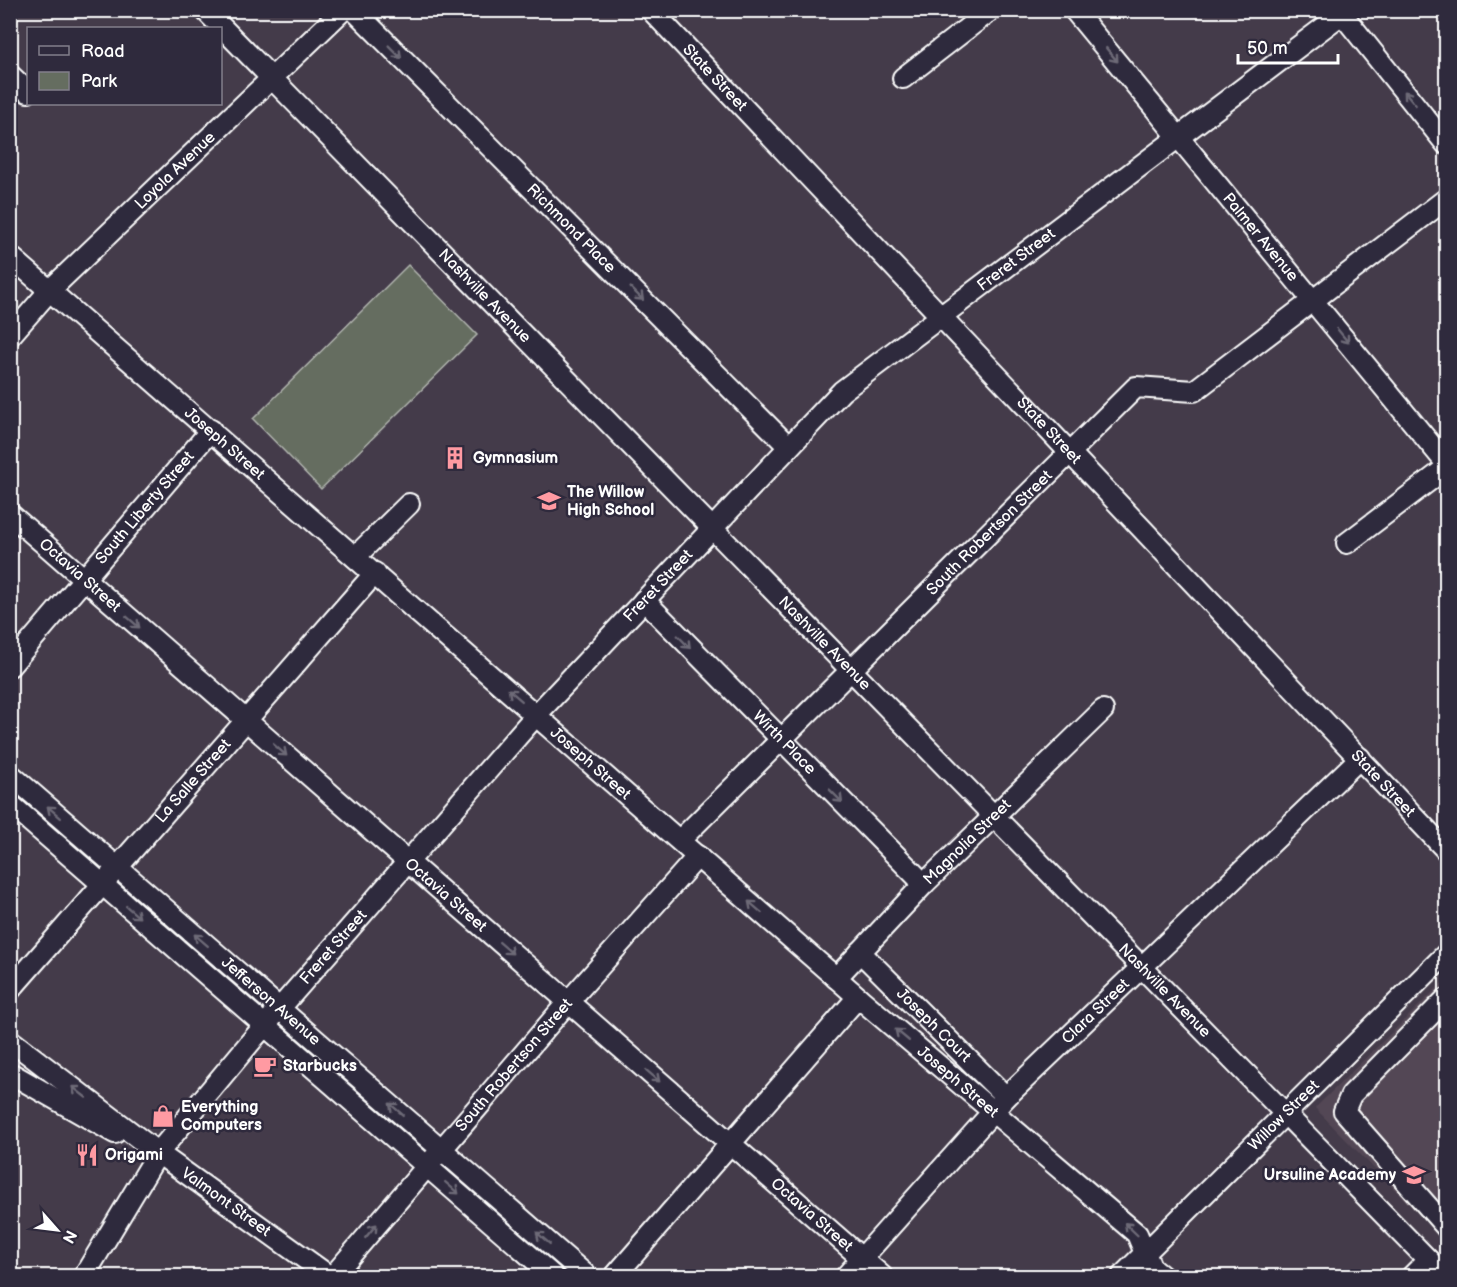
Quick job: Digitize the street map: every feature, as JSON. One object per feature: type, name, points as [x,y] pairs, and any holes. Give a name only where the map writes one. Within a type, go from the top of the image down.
[{"type":"street","name":"Nashville Avenue","points":[[205,10],[221,27]]},
{"type":"street","name":"Loyola Avenue","points":[[10,336],[50,290],[343,10]]},
{"type":"street","name":"Richmond Place","points":[[354,10],[788,446]]},
{"type":"street","name":"State Street","points":[[651,10],[1446,850]]},
{"type":"street","points":[[903,78],[991,10]]},
{"type":"street","name":"Palmer Avenue","points":[[1074,10],[1446,463]]},
{"type":"street","name":"Freret Street","points":[[84,1276],[158,1154],[280,1008],[537,714],[842,390],[1343,12]]},
{"type":"street","points":[[1343,12],[1446,144]]},
{"type":"street","name":"Nashville Avenue","points":[[222,28],[1444,1276]]},
{"type":"street","points":[[10,75],[27,91]]},
{"type":"street","name":"South Robertson Street","points":[[680,840],[779,739],[1136,387],[1194,391],[1446,199]]},
{"type":"street","name":"Joseph Street","points":[[10,256],[537,714],[858,998],[1000,1104],[1137,1234],[1151,1267],[1162,1276]]},
{"type":"street","name":"South Liberty Street","points":[[10,666],[211,430]]},
{"type":"street","points":[[1347,543],[1446,468]]},
{"type":"street","points":[[356,557],[409,504]]},
{"type":"street","name":"Octavia Street","points":[[10,514],[882,1276]]},
{"type":"street","name":"La Salle Street","points":[[10,990],[248,722],[375,573]]},
{"type":"street","name":"Wirth Place","points":[[644,600],[924,884]]},
{"type":"street","name":"Magnolia Street","points":[[836,978],[924,884],[1103,710]]},
{"type":"street","name":"Clara Street","points":[[846,1276],[1000,1104],[1360,758]]},
{"type":"street","name":"Jefferson Avenue","points":[[10,774],[586,1276]]},
{"type":"street","name":"Jefferson Avenue","points":[[10,804],[553,1276]]},
{"type":"street","name":"South Robertson Street","points":[[331,1276],[568,1002],[698,856]]},
{"type":"street","name":"Joseph Court","points":[[860,952],[1000,1104]]},
{"type":"street","name":"Willow Street","points":[[1122,1276],[1446,954]]},
{"type":"street","points":[[615,1276],[858,998]]},
{"type":"street","points":[[1446,999],[1351,1095],[1344,1111],[1446,1227]]},
{"type":"street","name":"Valmont Street","points":[[10,1040],[158,1154],[331,1276]]},
{"type":"street","points":[[1352,1047],[1376,1070]]},
{"type":"street","points":[[10,1073],[117,1134],[158,1154]]},
{"type":"street","points":[[1412,1276],[1428,1260]]},
{"type":"shaded area","name":"Ursuline Academy","points":[[1446,979],[1446,1242],[1315,1108]]},
{"type":"green space","points":[[408,265],[477,335],[321,489],[253,419]]},
{"type":"green space","points":[[126,881],[267,1005],[262,1011],[121,889]]},
{"type":"place","name":"Gymnasium","points":[[455,458]]},
{"type":"place","name":"The Willow High School","points":[[549,501]]},
{"type":"place","name":"Starbucks","points":[[265,1066]]},
{"type":"place","name":"Everything Computers","points":[[163,1116]]},
{"type":"place","name":"Origami","points":[[87,1155]]},
{"type":"place","name":"Ursuline Academy","points":[[1414,1175]]}]
